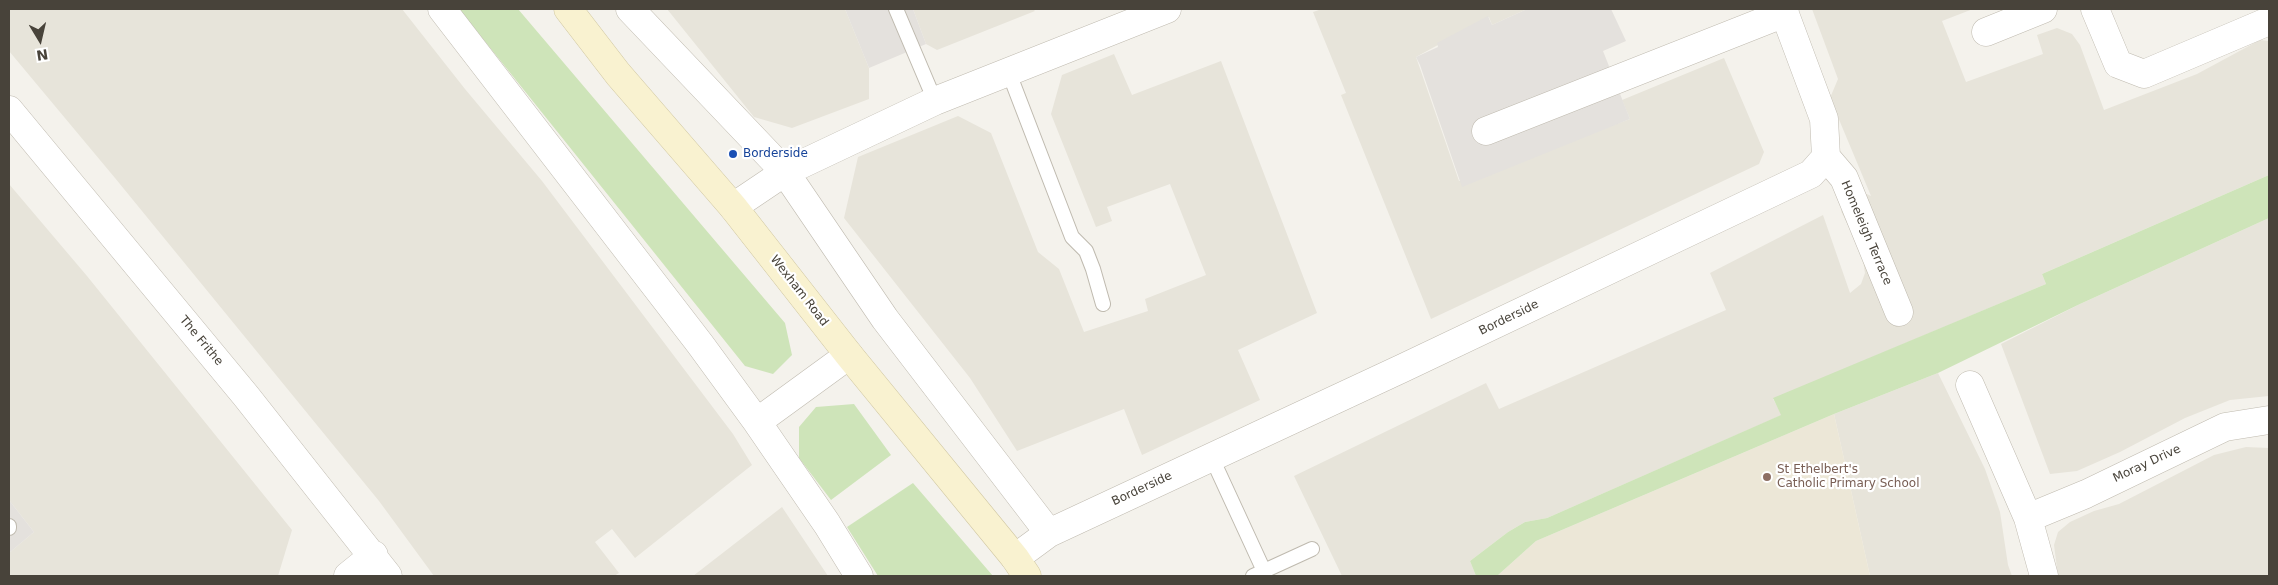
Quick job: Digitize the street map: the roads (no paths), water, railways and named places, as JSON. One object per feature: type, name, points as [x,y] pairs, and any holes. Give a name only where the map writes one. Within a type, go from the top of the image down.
[{"type":"street","points":[[442,9],[700,344],[757,422],[859,576]]},
{"type":"street","name":"Wexham Road","points":[[568,9],[618,74],[733,208],[849,355],[1021,567]]},
{"type":"street","points":[[630,9],[785,172],[885,319],[1049,533]]},
{"type":"street","points":[[733,208],[785,172],[935,101],[1167,9]]},
{"type":"street","points":[[1986,32],[2043,9]]},
{"type":"street","points":[[2095,9],[2118,64],[2144,74],[2269,21]]},
{"type":"street","points":[[1486,131],[1784,11],[1824,119],[1826,157]]},
{"type":"street","name":"The Frithe","points":[[9,110],[240,389],[381,566]]},
{"type":"street","name":"Homeleigh Terrace","points":[[1826,157],[1844,178],[1899,312]]},
{"type":"street","name":"Borderside","points":[[1021,567],[1049,533],[1403,368],[1811,174],[1826,157]]},
{"type":"street","points":[[757,422],[849,355]]},
{"type":"street","points":[[1970,385],[2028,518],[2044,576]]},
{"type":"street","name":"Moray Drive","points":[[2028,518],[2086,494],[2225,427],[2269,420]]},
{"type":"street","points":[[348,576],[381,566]]},
{"type":"lane","points":[[896,9],[935,101]]},
{"type":"lane","points":[[1009,73],[1072,237],[1086,251],[1103,304]]},
{"type":"lane","points":[[1211,456],[1259,574],[1312,549]]},
{"type":"place","name":"Borderside","points":[[733,154]]},
{"type":"place","name":"St Ethelbert's Catholic Primary School","points":[[1767,477]]}]
